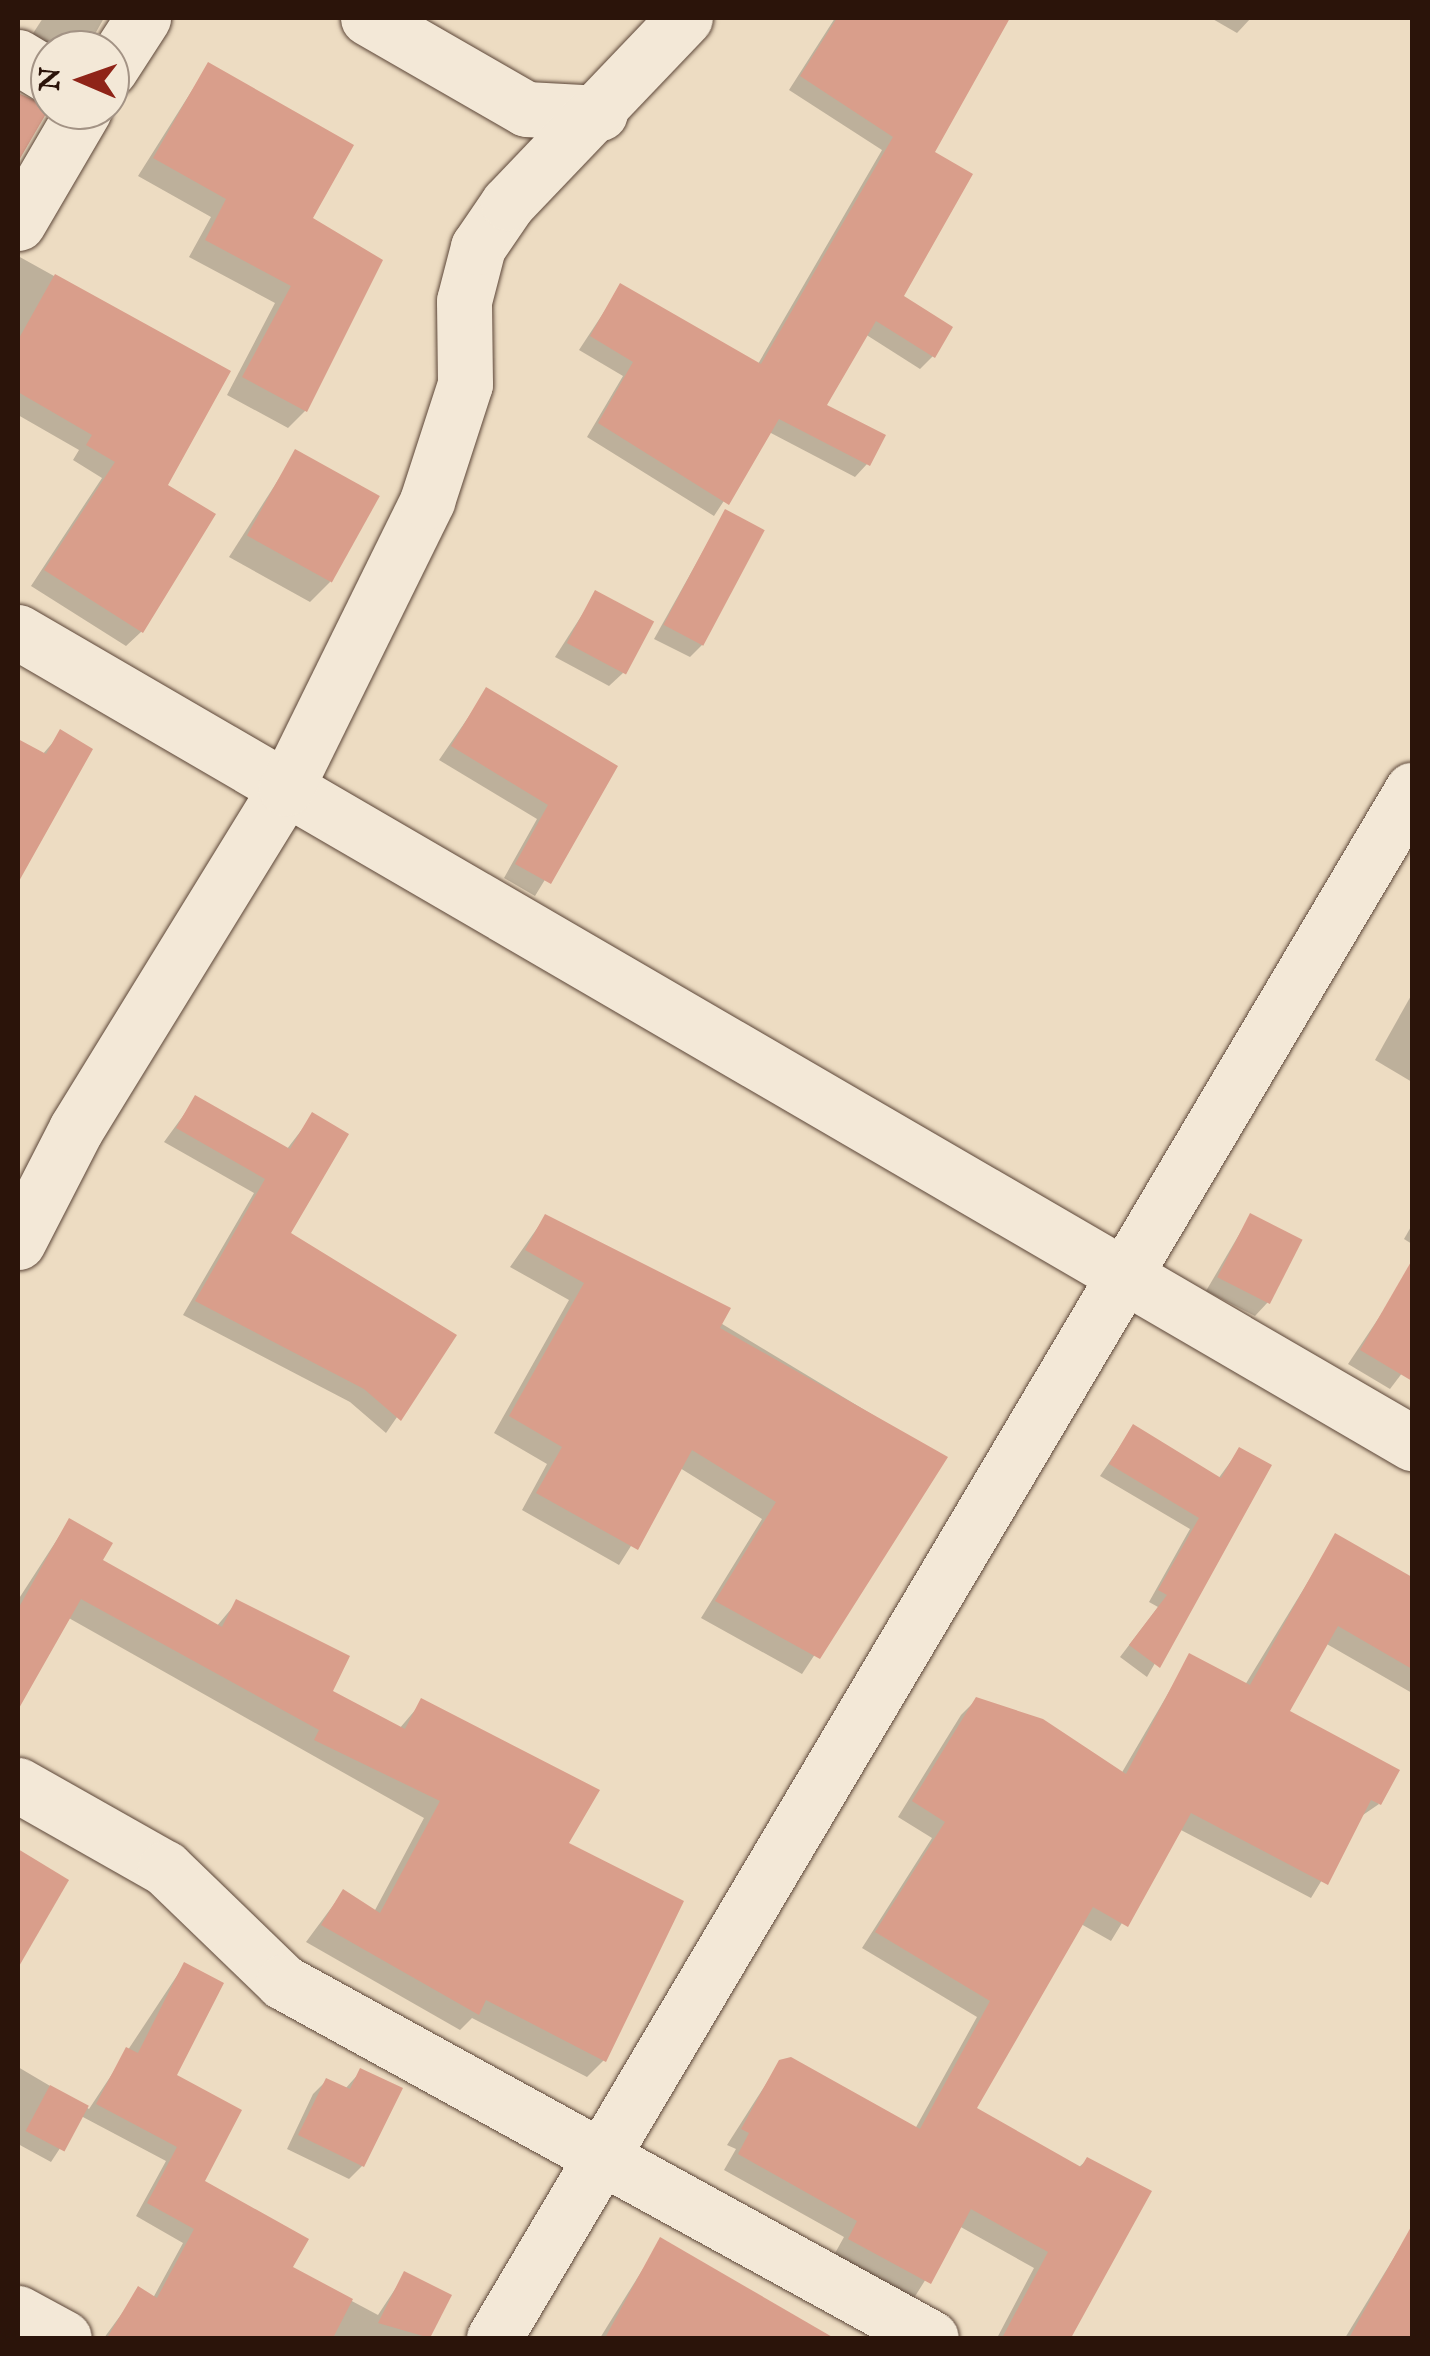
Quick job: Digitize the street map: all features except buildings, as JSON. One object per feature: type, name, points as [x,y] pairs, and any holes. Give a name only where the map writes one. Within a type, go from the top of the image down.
[{"type":"street","points":[[368,18],[526,109],[600,113]]},
{"type":"street","points":[[18,1242],[76,1129],[286,788],[427,501],[465,384],[464,301],[478,247],[508,203],[600,113],[685,18]]},
{"type":"street","points":[[18,223],[72,130]]},
{"type":"street","points":[[18,632],[1412,1443]]},
{"type":"street","points":[[494,2338],[1119,1276],[1412,790]]},
{"type":"street","points":[[18,1785],[165,1868],[282,1982],[604,2152],[931,2338]]},
{"type":"street","points":[[18,2313],[64,2338]]}]
